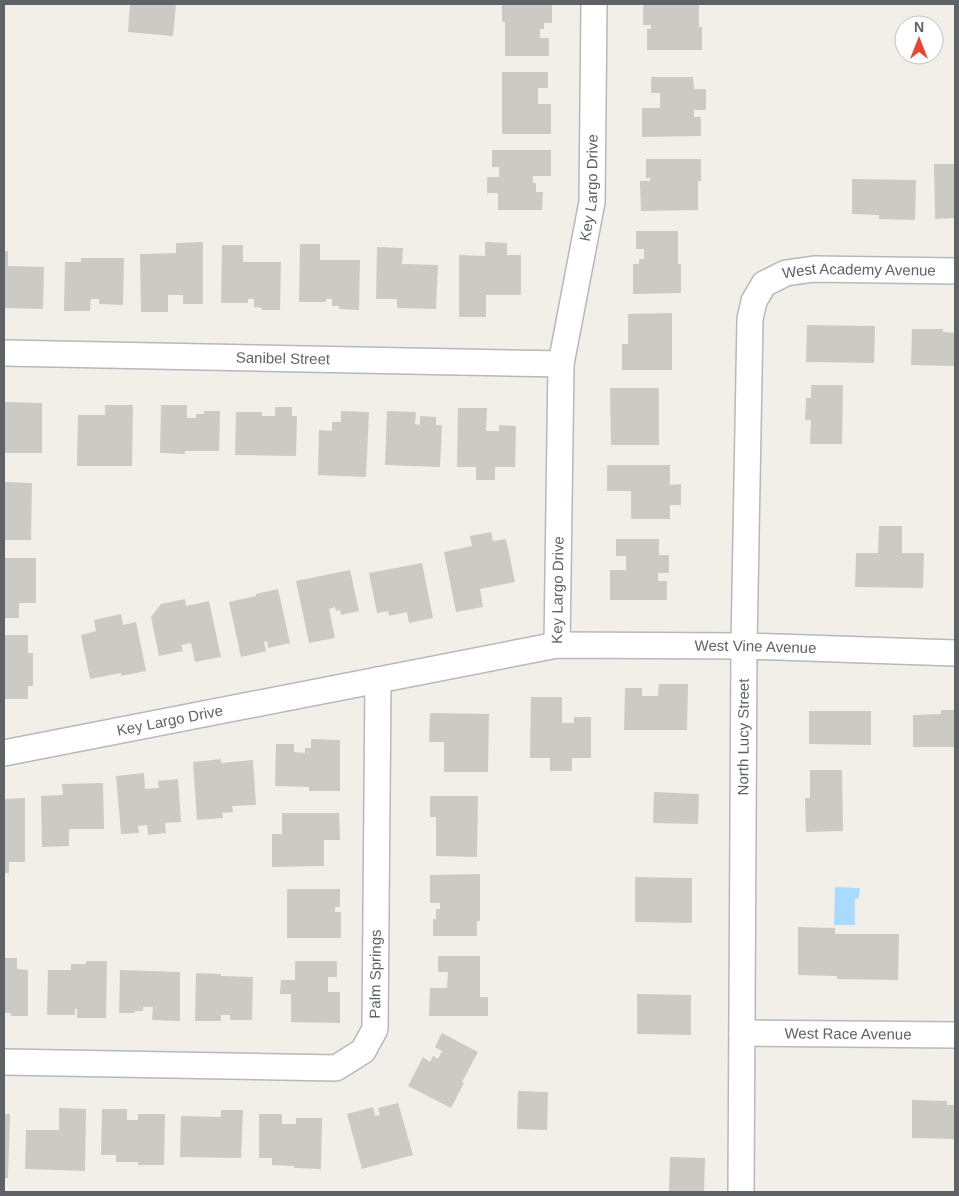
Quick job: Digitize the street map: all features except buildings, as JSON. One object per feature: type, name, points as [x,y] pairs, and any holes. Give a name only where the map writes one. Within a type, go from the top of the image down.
[{"type":"street","name":"Key Largo Drive","points":[[4,753],[557,645],[561,364],[592,202],[594,4]]},
{"type":"street","name":"West Academy Avenue","points":[[764,284],[786,273],[814,269],[955,271]]},
{"type":"street","name":"North Lucy Street","points":[[741,1192],[744,646],[750,320],[754,301],[764,284]]},
{"type":"street","name":"Sanibel Street","points":[[4,353],[561,364]]},
{"type":"street","name":"West Vine Avenue","points":[[557,645],[744,646],[955,653]]},
{"type":"street","name":"Palm Springs","points":[[4,1062],[336,1068],[364,1051],[375,1029],[378,680]]},
{"type":"street","name":"West Race Avenue","points":[[742,1033],[955,1035]]},
{"type":"water","points":[[835,887],[860,888],[859,898],[855,899],[855,925],[834,925]]}]
